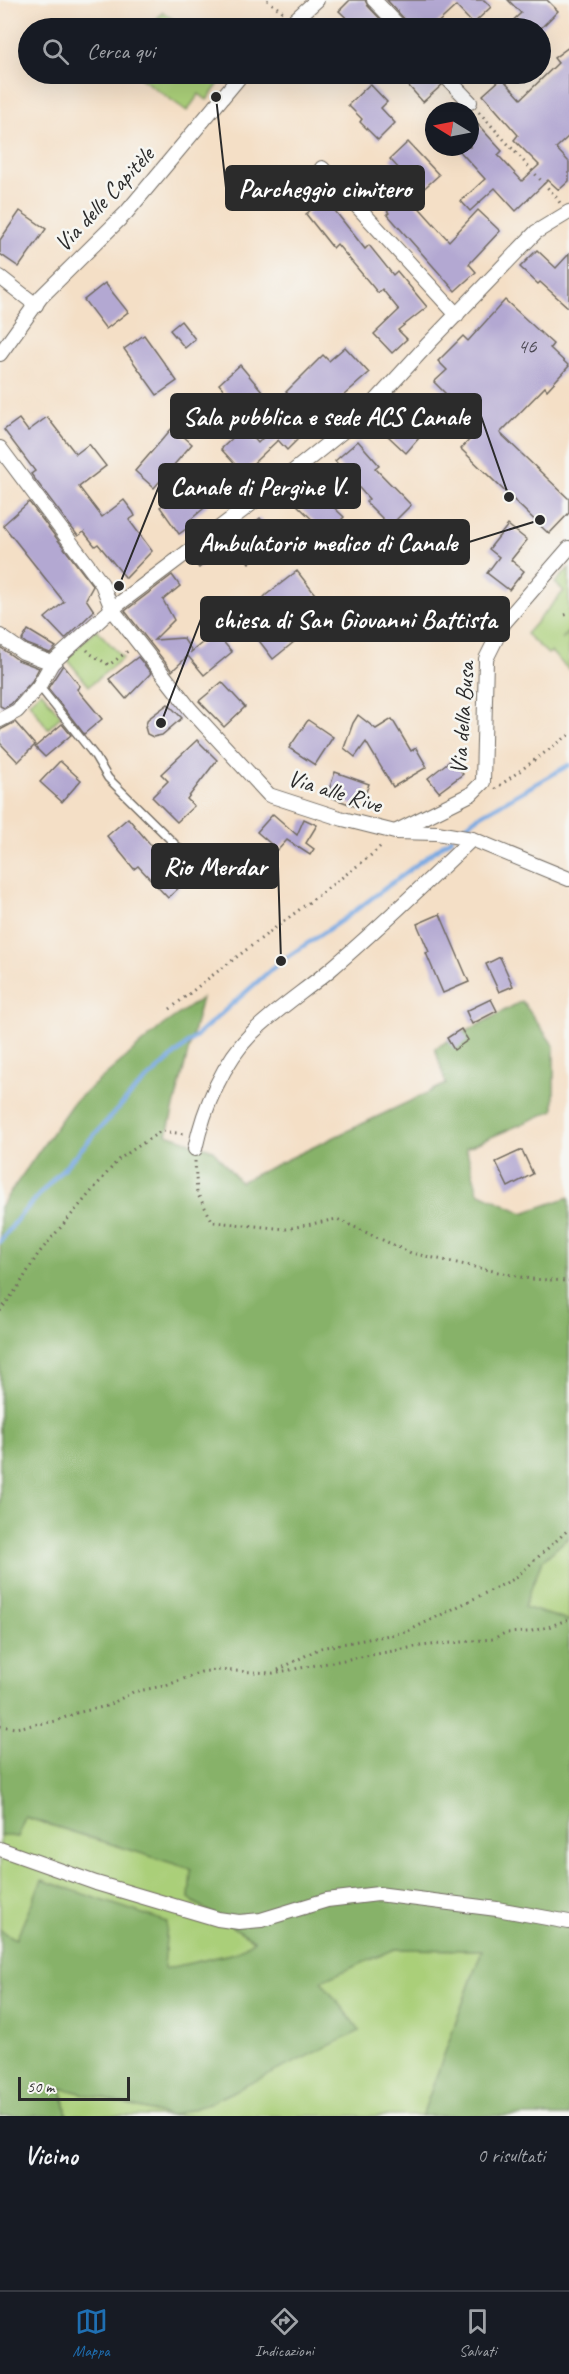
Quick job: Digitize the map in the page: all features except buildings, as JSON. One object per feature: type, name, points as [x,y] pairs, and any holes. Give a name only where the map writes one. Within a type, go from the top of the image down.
[{"type":"street","points":[[298,18],[317,0]]},
{"type":"street","points":[[374,0],[391,18]]},
{"type":"street","name":"Via delle Capitèle","points":[[0,354],[36,305],[126,213],[234,84]]},
{"type":"street","points":[[453,84],[470,102]]},
{"type":"street","points":[[322,168],[457,315]]},
{"type":"street","points":[[1,718],[17,711],[39,686],[52,663],[112,609],[280,482],[362,416],[536,232],[567,212]]},
{"type":"street","points":[[0,277],[36,305]]},
{"type":"street","name":"Via alle Rive","points":[[0,448],[102,584],[112,609],[145,652],[190,709],[269,795],[343,819],[395,832],[443,834],[465,838],[569,879]]},
{"type":"street","name":"Via della Busa","points":[[395,832],[471,794],[483,782],[486,659],[504,622],[569,548]]},
{"type":"street","points":[[0,636],[23,652],[52,663]]},
{"type":"street","points":[[196,1142],[201,1120],[226,1067],[253,1033],[331,969],[426,884],[465,838]]},
{"type":"street","points":[[0,1849],[96,1883],[228,1920],[261,1920],[327,1900],[378,1894],[497,1909],[569,1922]]},
{"type":"lane","points":[[39,686],[95,756],[108,778],[189,858]]},
{"type":"path","points":[[267,0],[284,18]]},
{"type":"path","points":[[479,112],[567,212]]},
{"type":"path","points":[[79,639],[90,654],[109,665],[121,656]]},
{"type":"path","points":[[488,794],[569,735]]},
{"type":"path","points":[[170,1009],[369,858],[395,832]]},
{"type":"path","points":[[0,1311],[38,1254],[119,1159],[161,1131],[196,1142],[197,1193],[213,1222],[286,1229],[337,1219],[411,1253],[530,1279],[569,1281]]},
{"type":"path","points":[[273,1672],[320,1648],[406,1632],[514,1579],[569,1529]]},
{"type":"path","points":[[0,1726],[15,1728],[56,1721],[75,1713],[107,1706],[133,1692],[168,1685],[201,1672],[216,1670],[273,1672],[420,1646],[493,1639],[505,1633],[528,1632],[548,1627],[569,1618]]},
{"type":"green space","points":[[163,12],[171,18],[158,18]]},
{"type":"green space","points":[[149,84],[219,84],[207,100],[199,94],[187,111]]},
{"type":"green space","points":[[569,568],[569,630],[562,639],[569,633],[569,670],[551,652],[548,654],[526,634],[564,591],[555,583]]},
{"type":"green space","points":[[96,629],[123,658],[89,686],[66,658]]},
{"type":"green space","points":[[41,691],[61,716],[48,729],[29,702]]},
{"type":"green space","points":[[202,998],[167,1134],[213,1150],[240,1182],[446,1084],[435,1048],[522,1001],[554,1046],[554,1110],[466,1148],[478,1192],[523,1213],[569,1197],[569,1537],[542,1561],[524,1607],[569,1621],[569,2116],[422,2116],[482,1950],[395,1949],[321,1981],[360,2031],[205,2105],[170,2116],[62,2088],[67,2116],[0,2116],[0,1930],[16,1939],[42,1880],[167,1922],[164,1969],[235,1953],[254,1940],[189,1899],[191,1869],[25,1817],[18,1837],[0,1835],[0,1207],[72,1104],[163,1025]]},
{"type":"green space","points":[[569,1537],[569,1621],[523,1607],[542,1561]]},
{"type":"green space","points":[[25,1817],[192,1869],[189,1899],[254,1940],[235,1953],[164,1970],[16,1940],[0,1930],[0,1835],[18,1837]]},
{"type":"green space","points":[[394,1949],[482,1950],[422,2116],[170,2116],[359,2031],[320,1981]]},
{"type":"green space","points":[[62,2088],[170,2116],[67,2116]]},
{"type":"waterway","points":[[458,832],[476,818],[569,765]]},
{"type":"waterway","points":[[0,1242],[19,1217],[136,1089],[281,961],[344,919],[452,838]]},
{"type":"place","name":"Parcheggio cimitero","points":[[216,97]]},
{"type":"place","name":"Sala pubblica e sede ACS Canale","points":[[509,497]]},
{"type":"place","name":"Ambulatorio medico di Canale","points":[[540,520]]},
{"type":"place","name":"Canale di Pergine V.","points":[[119,586]]},
{"type":"place","name":"chiesa di San Giovanni Battista","points":[[161,723]]},
{"type":"place","name":"Rio Merdar","points":[[281,961]]}]
